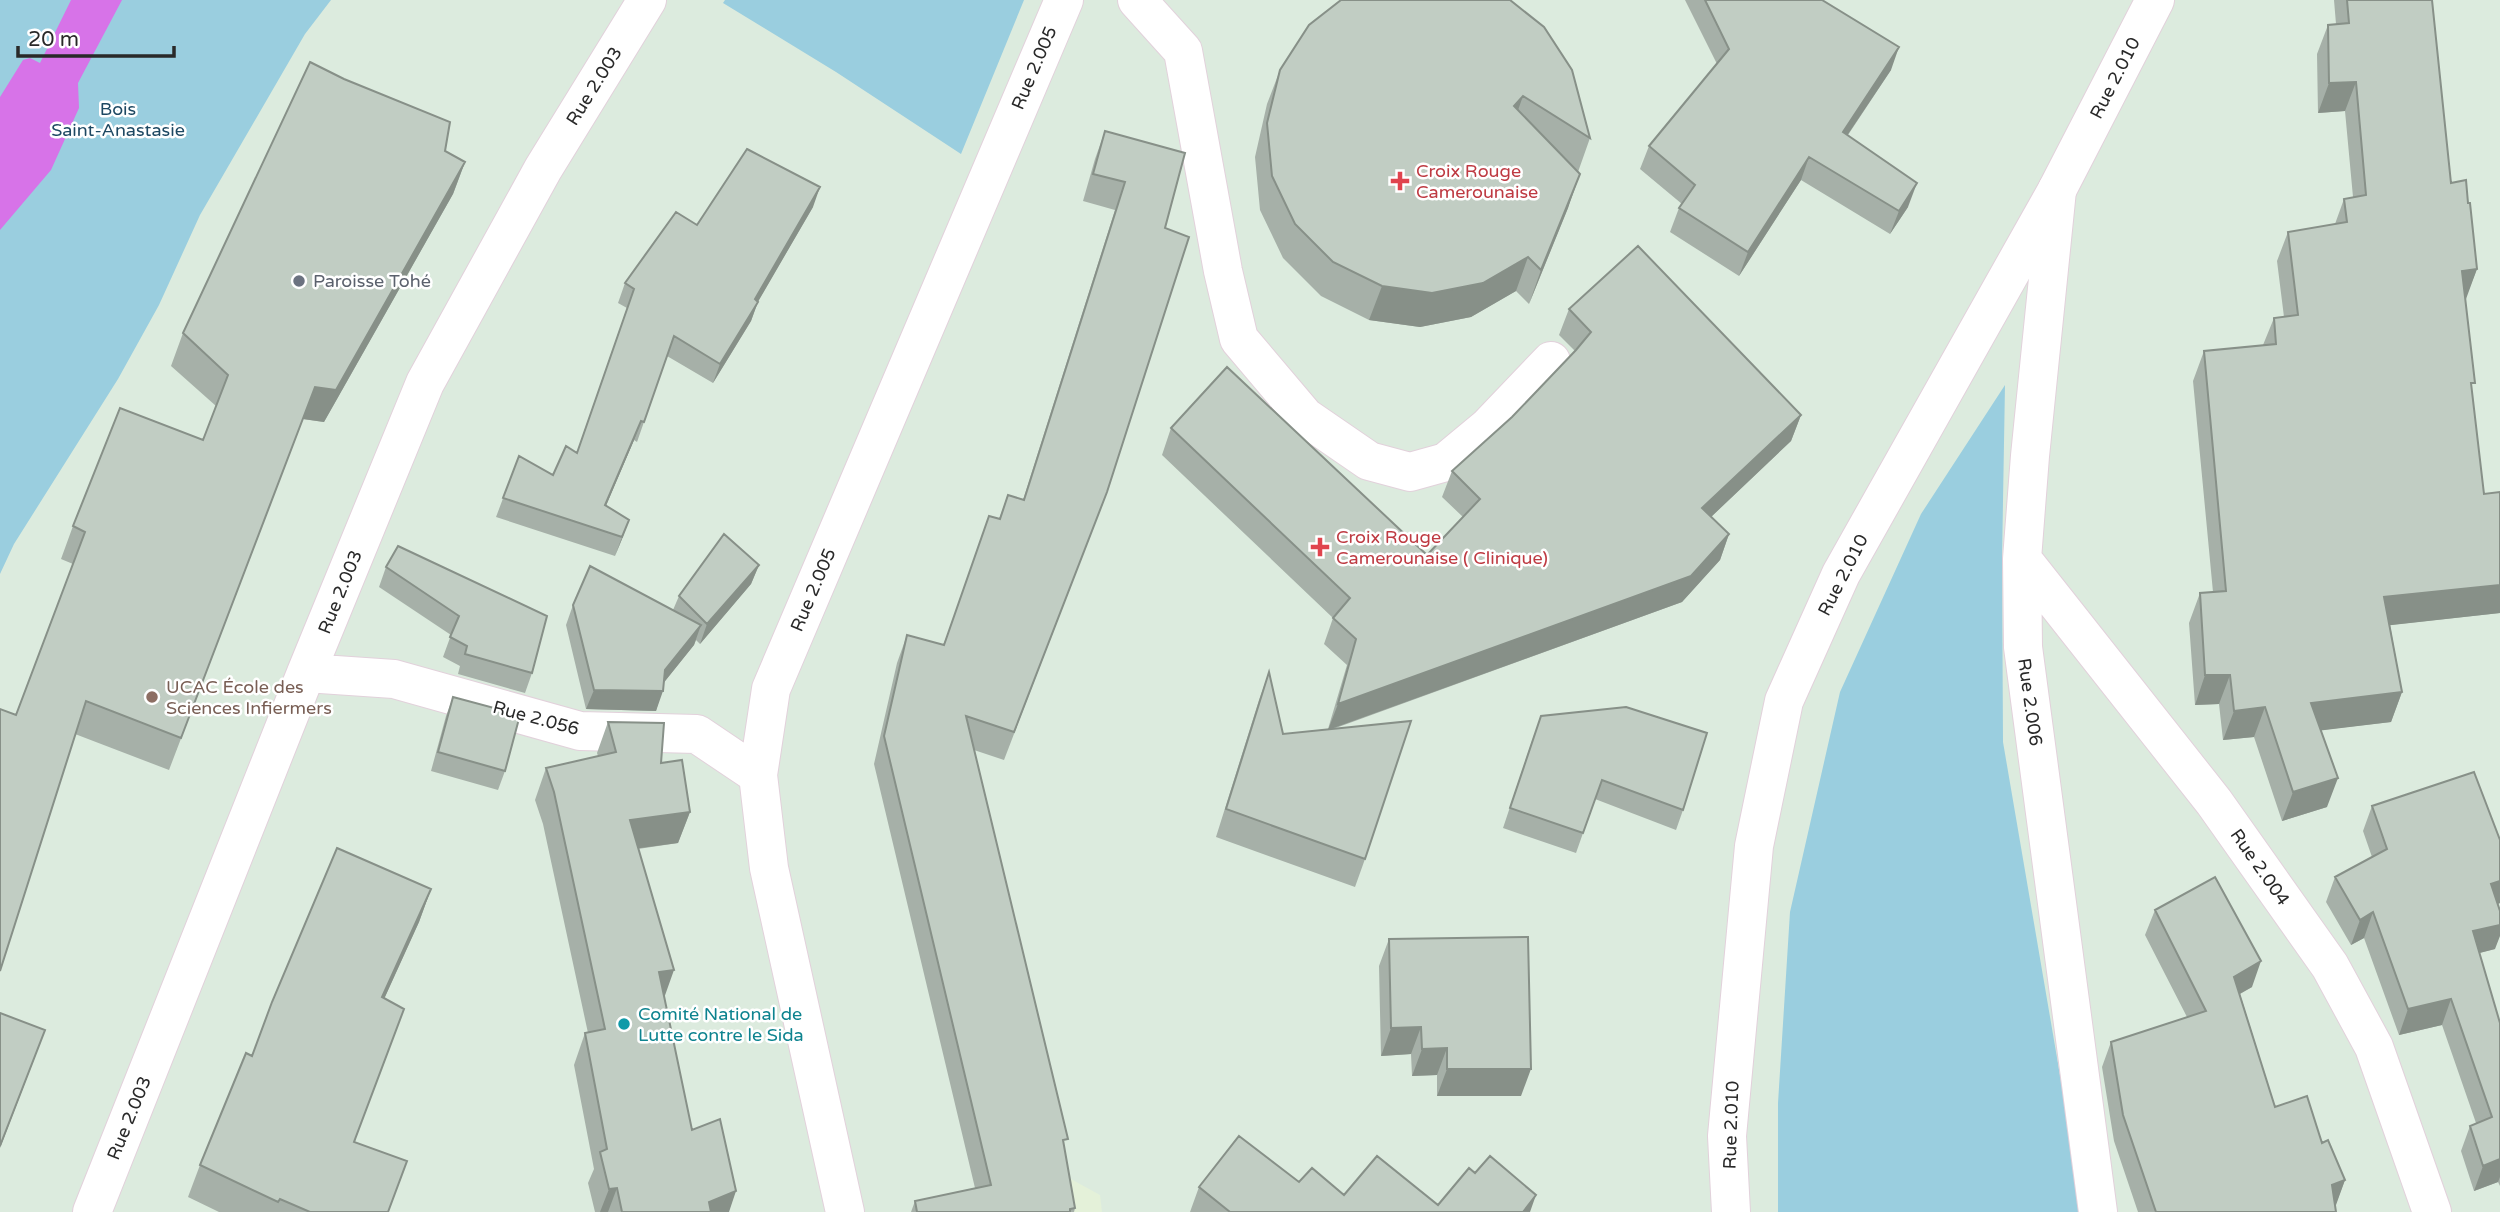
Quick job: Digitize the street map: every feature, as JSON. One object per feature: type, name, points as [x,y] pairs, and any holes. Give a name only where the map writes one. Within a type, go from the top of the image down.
[{"type":"street","name":"Rue 2.003","points":[[102,1209],[306,673],[425,383],[543,169],[647,0]]},
{"type":"street","name":"Rue 2.005","points":[[845,1212],[769,868],[758,775],[771,689],[1064,0]]},
{"type":"street","points":[[1137,0],[1183,51],[1223,271],[1239,339],[1305,417],[1369,461],[1410,472],[1446,462],[1488,428],[1551,361]]},
{"type":"street","name":"Rue 2.010","points":[[1731,1212],[1727,1136],[1754,846],[1784,701],[1840,574],[2057,190],[2155,0]]},
{"type":"street","name":"Rue 2.006","points":[[2057,190],[2022,559],[2023,647],[2098,1212]]},
{"type":"street","name":"Rue 2.004","points":[[2022,559],[2214,802],[2330,966],[2374,1047],[2432,1212]]},
{"type":"street","name":"Rue 2.056","points":[[306,673],[394,679],[580,731],[697,734],[758,775]]},
{"type":"shaded area","points":[[71,0],[122,0],[78,83],[79,108],[51,170],[0,230],[0,97],[23,60],[30,58],[40,63]]},
{"type":"shaded area","points":[[1058,1172],[1100,1195],[1102,1212],[928,1212]]},
{"type":"green space","name":"Bois Saint-Anastasie","points":[[0,0],[331,0],[305,34],[200,215],[159,305],[118,379],[14,544],[0,574]]},
{"type":"green space","points":[[725,0],[1024,0],[961,154],[836,72],[723,3]]},
{"type":"green space","points":[[2005,385],[2003,742],[2062,1087],[2080,1212],[1778,1212],[1778,1103],[1790,912],[1840,692],[1921,514]]},
{"type":"building","points":[[1341,0],[1510,0],[1544,27],[1572,70],[1590,138],[1523,96],[1514,106],[1580,174],[1541,270],[1528,257],[1483,283],[1432,293],[1382,286],[1333,262],[1295,224],[1272,176],[1267,123],[1280,70],[1309,25]]},
{"type":"building","points":[[1705,0],[1822,0],[1899,47],[1843,132],[1917,183],[1899,211],[1809,157],[1748,252],[1679,208],[1695,185],[1649,146],[1729,49]]},
{"type":"building","points":[[2347,0],[2432,0],[2451,183],[2466,180],[2470,203],[2477,269],[2462,271],[2484,494],[2500,492],[2500,585],[2384,597],[2402,692],[2311,703],[2338,778],[2293,792],[2265,707],[2234,711],[2230,675],[2205,675],[2200,593],[2226,591],[2204,351],[2276,344],[2274,318],[2298,315],[2288,232],[2347,222],[2344,199],[2366,195],[2356,82],[2329,83],[2328,25],[2349,23]]},
{"type":"building","points":[[310,62],[344,79],[450,122],[445,151],[465,162],[336,390],[315,387],[181,738],[86,701],[0,971],[0,709],[16,715],[85,532],[73,526],[120,408],[203,440],[228,375],[183,333]]},
{"type":"building","points":[[1105,131],[1185,153],[1165,228],[1189,237],[1107,492],[1014,732],[966,716],[1068,1139],[1063,1140],[1075,1208],[1070,1209],[1070,1212],[917,1212],[915,1201],[991,1185],[884,736],[907,635],[944,645],[989,516],[1000,519],[1008,495],[1024,500],[1125,182],[1093,174]]},
{"type":"building","points":[[747,149],[820,187],[755,299],[758,302],[720,364],[674,336],[644,422],[641,421],[605,505],[629,520],[622,537],[503,498],[519,456],[553,475],[566,446],[577,453],[634,289],[625,283],[676,212],[697,225]]},
{"type":"building","points":[[1638,246],[1801,415],[1702,508],[1729,534],[1691,576],[1338,704],[1356,639],[1333,618],[1350,598],[1171,428],[1227,367],[1427,555],[1480,499],[1452,471],[1512,417],[1591,332],[1569,309]]},
{"type":"building","points":[[724,534],[759,565],[707,624],[679,596]]},
{"type":"building","points":[[398,546],[547,616],[532,673],[465,654],[467,646],[450,637],[459,616],[386,567]]},
{"type":"building","points":[[590,566],[701,625],[665,670],[663,691],[594,690],[573,605]]},
{"type":"building","points":[[1269,672],[1283,734],[1411,721],[1365,859],[1226,809]]},
{"type":"building","points":[[453,697],[520,715],[505,771],[438,752]]},
{"type":"building","points":[[1626,707],[1707,733],[1683,810],[1602,780],[1583,833],[1510,808],[1541,716]]},
{"type":"building","points":[[608,722],[664,723],[661,763],[682,760],[690,812],[630,820],[674,970],[659,972],[692,1130],[720,1119],[736,1191],[709,1202],[711,1212],[622,1212],[617,1188],[609,1189],[600,1152],[607,1149],[585,1033],[605,1029],[554,792],[546,768],[616,752]]},
{"type":"building","points":[[2474,772],[2500,840],[2500,881],[2491,884],[2500,911],[2500,925],[2473,931],[2500,1023],[2500,1159],[2483,1166],[2470,1126],[2492,1117],[2451,999],[2408,1009],[2373,912],[2360,920],[2335,877],[2387,849],[2372,806]]},
{"type":"building","points":[[337,848],[431,889],[382,997],[404,1009],[354,1142],[407,1161],[388,1212],[310,1212],[280,1199],[278,1202],[200,1165],[246,1053],[252,1056]]},
{"type":"building","points":[[2215,877],[2261,961],[2234,977],[2275,1107],[2307,1096],[2322,1143],[2328,1140],[2345,1180],[2332,1185],[2336,1212],[2156,1212],[2123,1115],[2111,1042],[2206,1011],[2155,910]]},
{"type":"building","points":[[1528,937],[1531,1069],[1447,1069],[1447,1048],[1422,1049],[1421,1027],[1391,1028],[1389,939]]},
{"type":"building","points":[[0,1013],[45,1030],[0,1146]]},
{"type":"building","points":[[1239,1136],[1299,1182],[1312,1168],[1344,1195],[1377,1156],[1438,1205],[1469,1168],[1475,1173],[1490,1156],[1536,1195],[1523,1212],[1230,1212],[1199,1187]]},
{"type":"place","name":"Croix Rouge Camerounaise","points":[[1400,181]]},
{"type":"place","name":"Paroisse Tohé","points":[[299,281]]},
{"type":"place","name":"Croix Rouge Camerounaise ( Clinique)","points":[[1320,547]]},
{"type":"place","name":"UCAC École des Sciences Infiermers","points":[[152,697]]},
{"type":"place","name":"Comité National de Lutte contre le Sida","points":[[624,1024]]}]
